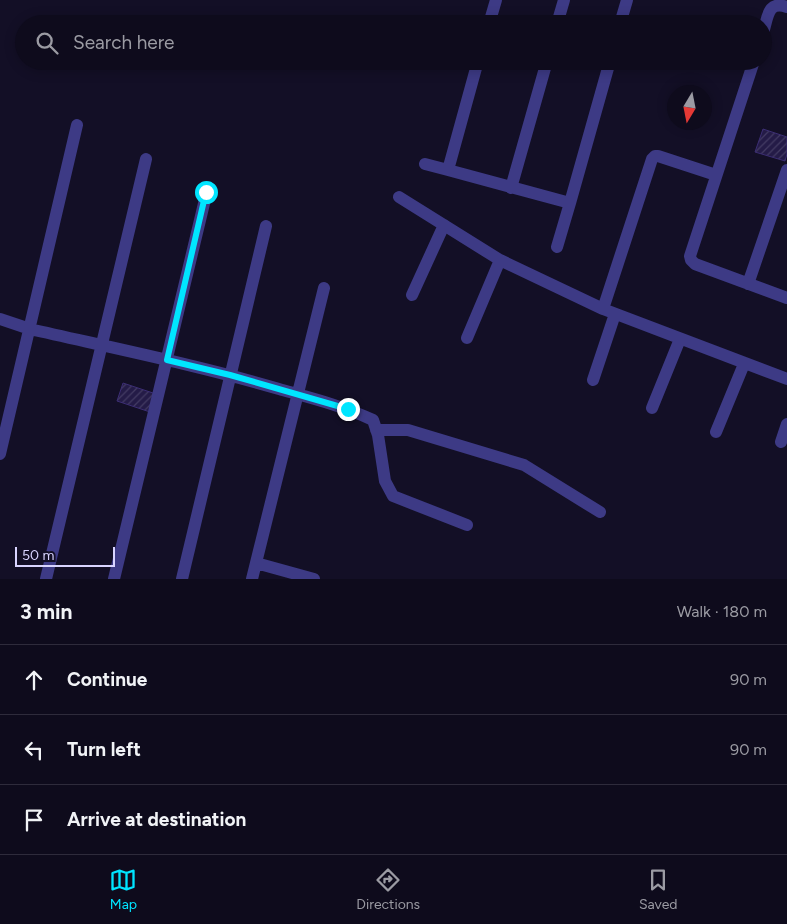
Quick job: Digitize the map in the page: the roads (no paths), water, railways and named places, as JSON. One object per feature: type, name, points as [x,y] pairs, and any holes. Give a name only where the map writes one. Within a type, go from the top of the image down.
[{"type":"street","points":[[492,15],[496,0]]},
{"type":"street","points":[[560,15],[564,0]]},
{"type":"street","points":[[623,15],[627,0]]},
{"type":"street","points":[[769,15],[775,5],[782,4]]},
{"type":"street","points":[[448,170],[476,70]]},
{"type":"street","points":[[511,188],[544,70]]},
{"type":"street","points":[[557,248],[607,70]]},
{"type":"street","points":[[751,70],[690,256],[695,264],[787,298]]},
{"type":"street","points":[[0,454],[77,125]]},
{"type":"street","points":[[603,309],[652,159],[658,156],[716,174]]},
{"type":"street","points":[[46,579],[146,159]]},
{"type":"street","points":[[425,164],[570,203]]},
{"type":"street","points":[[748,284],[787,170]]},
{"type":"street","points":[[114,579],[206,192]]},
{"type":"street","points":[[399,197],[500,260],[603,309],[787,379]]},
{"type":"street","points":[[412,295],[444,225]]},
{"type":"street","points":[[182,579],[266,226]]},
{"type":"street","points":[[467,338],[500,260]]},
{"type":"street","points":[[252,579],[324,288]]},
{"type":"street","points":[[593,380],[615,314]]},
{"type":"street","points":[[0,319],[30,329],[230,375],[348,409],[373,420],[385,481],[393,496],[467,525]]},
{"type":"street","points":[[652,408],[680,339]]},
{"type":"street","points":[[716,432],[744,364]]},
{"type":"street","points":[[781,442],[787,424]]},
{"type":"street","points":[[376,430],[408,430],[524,465],[600,512]]},
{"type":"street","points":[[256,563],[314,579]]}]
